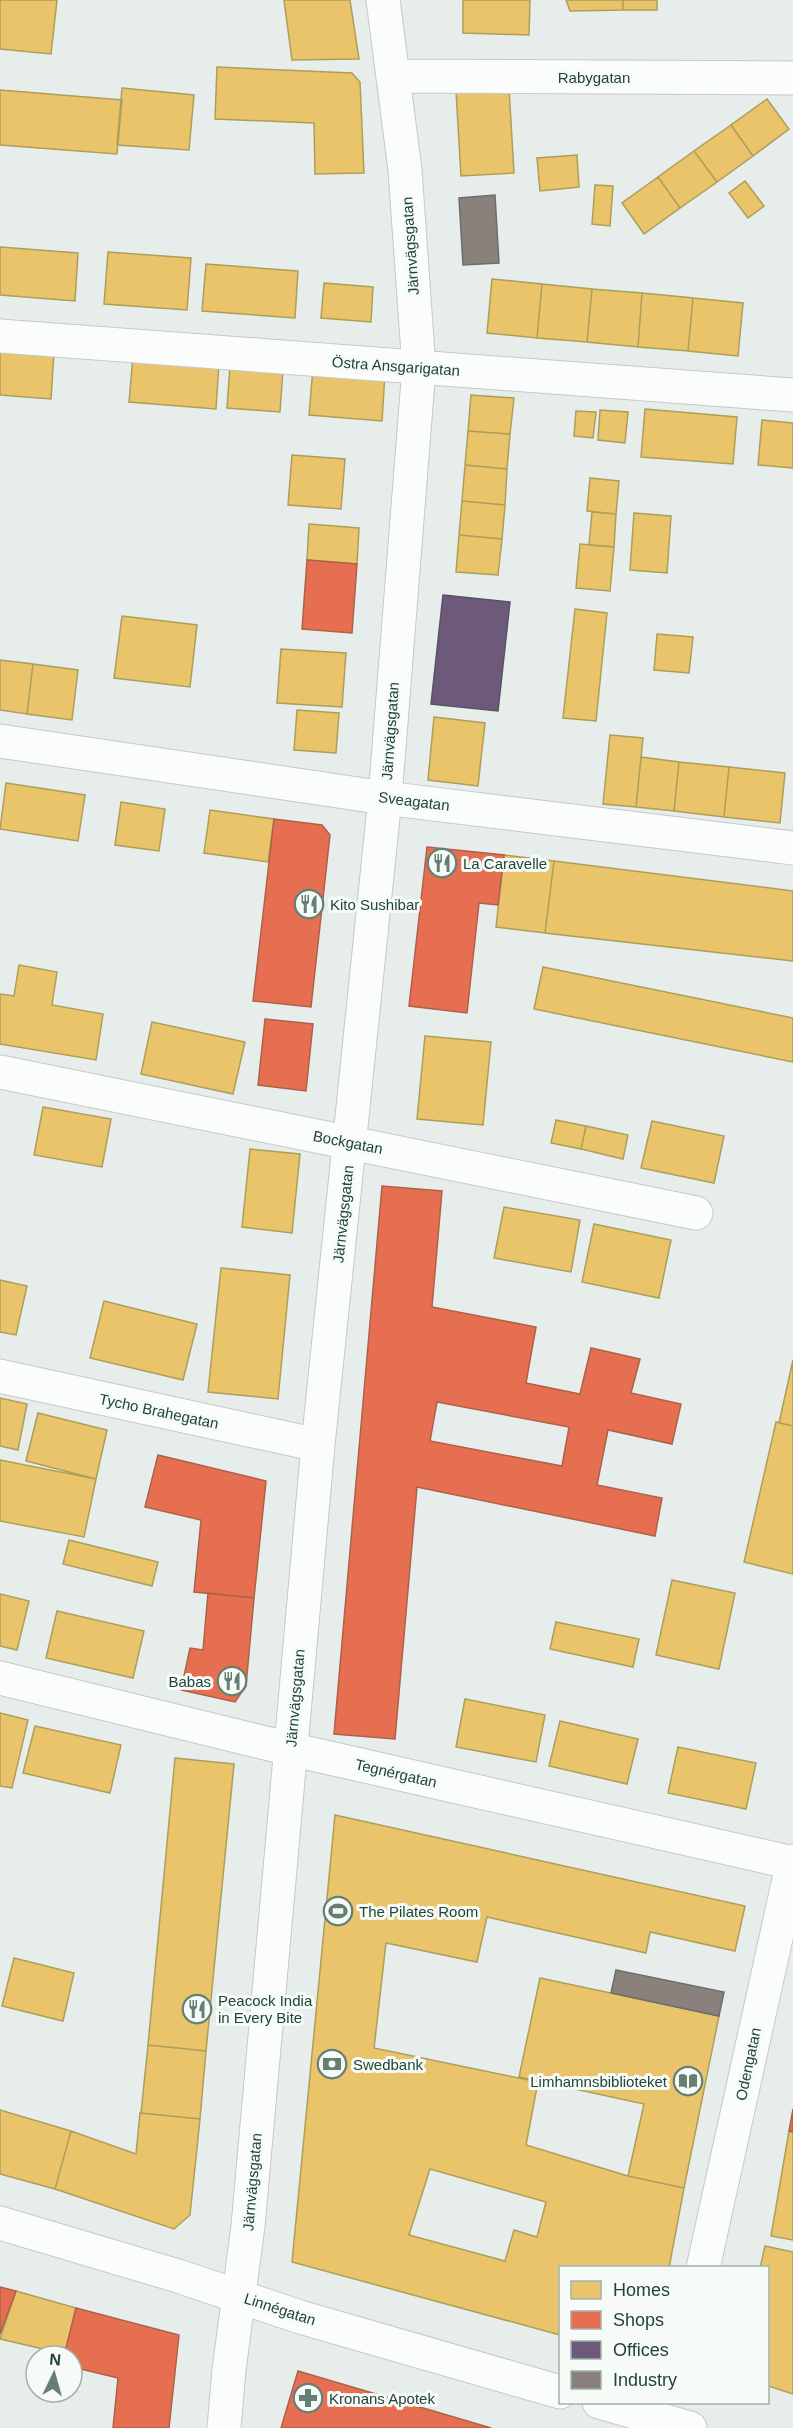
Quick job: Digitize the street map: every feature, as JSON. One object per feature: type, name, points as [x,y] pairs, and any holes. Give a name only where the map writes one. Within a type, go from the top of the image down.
[{"type":"street","name":"Järnvägsgatan","points":[[224,2428],[229,2370],[240,2296],[318,1445],[385,798],[419,368],[405,170],[395,76],[383,0]]},
{"type":"street","name":"Rabygatan","points":[[395,76],[793,78]]},
{"type":"street","name":"Östra Ansgarigatan","points":[[0,336],[793,395]]},
{"type":"street","name":"Sveagatan","points":[[0,741],[385,798],[793,848]]},
{"type":"street","name":"Bockgatan","points":[[0,1072],[696,1213]]},
{"type":"street","name":"Tycho Brahegatan","points":[[0,1376],[318,1445]]},
{"type":"street","name":"Tegnérgatan","points":[[0,1678],[290,1749],[793,1862]]},
{"type":"street","name":"Odengatan","points":[[703,2266],[793,1862]]},
{"type":"street","name":"Linnégatan","points":[[0,2223],[240,2296],[300,2317],[559,2391]]},
{"type":"street","points":[[604,2404],[677,2418]]},
{"type":"building: Homes","points":[[0,0],[57,0],[51,54],[0,49]]},
{"type":"building: Homes","points":[[284,0],[350,0],[359,59],[292,60]]},
{"type":"building: Homes","points":[[463,0],[530,0],[529,35],[463,33]]},
{"type":"building: Homes","points":[[566,0],[623,0],[623,10],[570,11]]},
{"type":"building: Homes","points":[[623,0],[657,0],[657,10],[623,10]]},
{"type":"building: Homes","points":[[217,67],[352,73],[360,82],[364,173],[315,174],[314,123],[215,119]]},
{"type":"building: Homes","points":[[122,88],[194,95],[189,150],[117,145]]},
{"type":"building: Homes","points":[[509,88],[514,173],[461,176],[456,91]]},
{"type":"building: Homes","points":[[0,90],[122,100],[117,154],[0,145]]},
{"type":"building: Homes","points":[[767,99],[789,129],[753,156],[731,125]]},
{"type":"building: Homes","points":[[731,125],[753,156],[717,182],[694,151]]},
{"type":"building: Homes","points":[[694,151],[717,182],[680,208],[658,177]]},
{"type":"building: Homes","points":[[577,155],[579,187],[540,191],[537,158]]},
{"type":"building: Homes","points":[[658,177],[680,208],[644,234],[622,203]]},
{"type":"building: Homes","points":[[745,181],[764,206],[748,218],[729,193]]},
{"type":"building: Homes","points":[[595,185],[613,186],[610,226],[592,224]]},
{"type":"building: Homes","points":[[0,247],[78,253],[75,301],[0,295]]},
{"type":"building: Homes","points":[[108,252],[191,258],[187,310],[104,304]]},
{"type":"building: Homes","points":[[206,264],[298,271],[295,318],[202,311]]},
{"type":"building: Homes","points":[[492,279],[542,284],[537,338],[487,333]]},
{"type":"building: Homes","points":[[324,283],[373,287],[371,322],[321,318]]},
{"type":"building: Homes","points":[[542,284],[592,289],[587,342],[537,338]]},
{"type":"building: Homes","points":[[592,289],[642,293],[638,347],[587,342]]},
{"type":"building: Homes","points":[[642,293],[693,298],[688,351],[638,347]]},
{"type":"building: Homes","points":[[693,298],[743,303],[738,356],[688,351]]},
{"type":"building: Homes","points":[[0,348],[54,352],[51,399],[0,395]]},
{"type":"building: Homes","points":[[133,356],[219,363],[216,409],[129,402]]},
{"type":"building: Homes","points":[[230,365],[283,370],[280,412],[227,408]]},
{"type":"building: Homes","points":[[313,368],[385,374],[382,421],[309,415]]},
{"type":"building: Homes","points":[[471,395],[514,398],[510,434],[468,431]]},
{"type":"building: Homes","points":[[645,409],[737,417],[733,464],[641,457]]},
{"type":"building: Homes","points":[[600,410],[628,412],[625,443],[598,440]]},
{"type":"building: Homes","points":[[576,411],[596,412],[593,438],[574,436]]},
{"type":"building: Homes","points":[[762,420],[793,423],[793,468],[758,465]]},
{"type":"building: Homes","points":[[468,431],[510,434],[507,469],[465,465]]},
{"type":"building: Homes","points":[[292,455],[345,459],[341,509],[288,505]]},
{"type":"building: Homes","points":[[465,465],[507,469],[505,505],[462,501]]},
{"type":"building: Homes","points":[[590,478],[619,481],[616,514],[587,511]]},
{"type":"building: Homes","points":[[462,501],[505,505],[502,539],[459,535]]},
{"type":"building: Homes","points":[[592,512],[616,514],[614,547],[589,545]]},
{"type":"building: Homes","points":[[634,513],[671,516],[667,573],[630,570]]},
{"type":"building: Homes","points":[[309,524],[359,528],[357,564],[307,560]]},
{"type":"building: Homes","points":[[459,535],[502,539],[498,575],[456,572]]},
{"type":"building: Homes","points":[[580,544],[614,547],[610,591],[576,588]]},
{"type":"building: Homes","points":[[575,609],[607,613],[596,721],[563,718]]},
{"type":"building: Homes","points":[[122,616],[197,625],[190,687],[114,678]]},
{"type":"building: Homes","points":[[657,634],[693,637],[689,673],[654,670]]},
{"type":"building: Homes","points":[[281,649],[346,653],[342,707],[277,703]]},
{"type":"building: Homes","points":[[0,660],[33,664],[27,714],[0,710]]},
{"type":"building: Homes","points":[[33,664],[78,670],[72,720],[27,714]]},
{"type":"building: Homes","points":[[297,710],[339,713],[336,753],[294,750]]},
{"type":"building: Homes","points":[[434,717],[485,723],[478,786],[428,780]]},
{"type":"building: Homes","points":[[610,735],[643,738],[636,807],[603,804]]},
{"type":"building: Homes","points":[[641,757],[679,762],[674,811],[636,807]]},
{"type":"building: Homes","points":[[679,762],[729,767],[724,817],[674,811]]},
{"type":"building: Homes","points":[[729,767],[785,773],[780,823],[724,817]]},
{"type":"building: Homes","points":[[6,783],[85,795],[78,841],[0,829]]},
{"type":"building: Homes","points":[[121,802],[165,809],[159,851],[115,845]]},
{"type":"building: Homes","points":[[210,810],[274,819],[268,862],[204,853]]},
{"type":"building: Homes","points":[[504,855],[554,861],[545,933],[496,927]]},
{"type":"building: Homes","points":[[554,861],[793,891],[793,961],[545,933]]},
{"type":"building: Homes","points":[[19,965],[57,972],[52,1005],[103,1014],[96,1060],[0,1044],[0,994],[14,996]]},
{"type":"building: Homes","points":[[543,967],[793,1018],[793,1062],[534,1009]]},
{"type":"building: Homes","points":[[152,1022],[245,1042],[233,1094],[141,1074]]},
{"type":"building: Homes","points":[[425,1036],[491,1042],[483,1125],[417,1119]]},
{"type":"building: Homes","points":[[43,1107],[111,1119],[102,1167],[34,1155]]},
{"type":"building: Homes","points":[[556,1120],[586,1126],[581,1149],[551,1143]]},
{"type":"building: Homes","points":[[652,1121],[724,1136],[714,1183],[641,1168]]},
{"type":"building: Homes","points":[[586,1126],[628,1135],[623,1159],[581,1149]]},
{"type":"building: Homes","points":[[250,1149],[300,1154],[292,1233],[242,1227]]},
{"type":"building: Homes","points":[[504,1207],[580,1220],[571,1272],[494,1258]]},
{"type":"building: Homes","points":[[594,1224],[671,1240],[659,1298],[582,1282]]},
{"type":"building: Homes","points":[[221,1268],[290,1275],[278,1399],[208,1392]]},
{"type":"building: Homes","points":[[0,1280],[27,1286],[16,1335],[0,1332]]},
{"type":"building: Homes","points":[[104,1301],[197,1324],[183,1380],[90,1358]]},
{"type":"building: Homes","points":[[793,1360],[793,1426],[779,1423]]},
{"type":"building: Homes","points":[[0,1398],[27,1404],[18,1450],[0,1446]]},
{"type":"building: Homes","points":[[38,1413],[107,1430],[96,1479],[26,1461]]},
{"type":"building: Homes","points":[[776,1422],[793,1426],[793,1574],[744,1562]]},
{"type":"building: Homes","points":[[0,1460],[96,1479],[84,1537],[0,1521]]},
{"type":"building: Homes","points":[[69,1540],[158,1562],[152,1586],[63,1564]]},
{"type":"building: Homes","points":[[672,1580],[735,1593],[719,1669],[656,1655]]},
{"type":"building: Homes","points":[[0,1594],[29,1601],[17,1650],[0,1646]]},
{"type":"building: Homes","points":[[57,1611],[144,1631],[133,1678],[46,1658]]},
{"type":"building: Homes","points":[[556,1622],[639,1639],[633,1667],[550,1649]]},
{"type":"building: Homes","points":[[465,1699],[545,1715],[536,1762],[456,1747]]},
{"type":"building: Homes","points":[[0,1713],[28,1720],[12,1788],[0,1786]]},
{"type":"building: Homes","points":[[560,1721],[638,1739],[627,1784],[549,1766]]},
{"type":"building: Homes","points":[[35,1726],[121,1745],[110,1793],[23,1773]]},
{"type":"building: Homes","points":[[678,1747],[756,1763],[746,1809],[668,1793]]},
{"type":"building: Homes","points":[[175,1758],[234,1764],[206,2051],[148,2045]]},
{"type":"building: Homes","points":[[335,1815],[745,1906],[735,1951],[650,1932],[646,1953],[487,1917],[477,1962],[386,1943],[374,2048],[538,2082],[526,2145],[628,2176],[684,2188],[669,2266],[559,2266],[559,2335],[292,2262]],"holes":[[[430,2169],[546,2202],[537,2237],[514,2230],[505,2261],[409,2235]]]},
{"type":"building: Homes","points":[[14,1958],[74,1973],[63,2021],[2,2006]]},
{"type":"building: Homes","points":[[540,1978],[719,2016],[684,2188],[628,2176],[644,2104],[519,2077]]},
{"type":"building: Homes","points":[[148,2045],[206,2051],[200,2119],[141,2113]]},
{"type":"building: Homes","points":[[0,2110],[71,2131],[55,2189],[0,2174]]},
{"type":"building: Homes","points":[[140,2113],[200,2119],[190,2215],[174,2229],[55,2189],[71,2131],[136,2154]]},
{"type":"building: Homes","points":[[789,2131],[793,2132],[793,2240],[771,2236]]},
{"type":"building: Homes","points":[[765,2246],[793,2252],[793,2394],[769,2386],[769,2266],[760,2266]]},
{"type":"building: Homes","points":[[16,2291],[76,2308],[67,2344],[24,2345],[0,2339]]},
{"type":"building: Shops","points":[[307,560],[357,564],[352,633],[302,629]]},
{"type":"building: Shops","points":[[274,819],[322,825],[330,835],[311,1007],[253,1001]]},
{"type":"building: Shops","points":[[427,847],[504,855],[498,905],[479,903],[467,1013],[409,1006]]},
{"type":"building: Shops","points":[[265,1019],[313,1024],[306,1091],[258,1085]]},
{"type":"building: Shops","points":[[382,1186],[442,1191],[432,1307],[536,1327],[526,1383],[580,1394],[591,1348],[640,1359],[631,1393],[681,1404],[672,1444],[608,1430],[597,1485],[662,1498],[655,1536],[417,1487],[395,1739],[334,1734]],"holes":[[[437,1402],[569,1427],[562,1466],[430,1441]]]},
{"type":"building: Shops","points":[[158,1455],[266,1481],[254,1598],[194,1592],[201,1520],[145,1507]]},
{"type":"building: Shops","points":[[208,1593],[254,1598],[246,1686],[235,1702],[181,1690],[190,1648],[203,1650]]},
{"type":"building: Shops","points":[[793,2109],[793,2132],[789,2131]]},
{"type":"building: Shops","points":[[0,2287],[16,2291],[0,2334]]},
{"type":"building: Shops","points":[[76,2308],[179,2335],[169,2428],[113,2428],[118,2378],[84,2370],[84,2344],[67,2344]]},
{"type":"building: Shops","points":[[298,2371],[491,2428],[281,2428]]},
{"type":"building: Offices","points":[[443,595],[510,602],[498,711],[431,704]]},
{"type":"building: Industry","points":[[495,195],[499,263],[463,265],[459,198]]},
{"type":"building: Industry","points":[[616,1970],[724,1992],[719,2016],[611,1993]]},
{"type":"place","name":"La Caravelle","points":[[442,863]]},
{"type":"place","name":"Kito Sushibar","points":[[309,904]]},
{"type":"place","name":"Babas","points":[[232,1681]]},
{"type":"place","name":"The Pilates Room","points":[[338,1911]]},
{"type":"place","name":"Peacock India in Every Bite","points":[[197,2009]]},
{"type":"place","name":"Swedbank","points":[[332,2064]]},
{"type":"place","name":"Limhamnsbiblioteket","points":[[688,2081]]},
{"type":"place","name":"Kronans Apotek","points":[[308,2398]]}]
